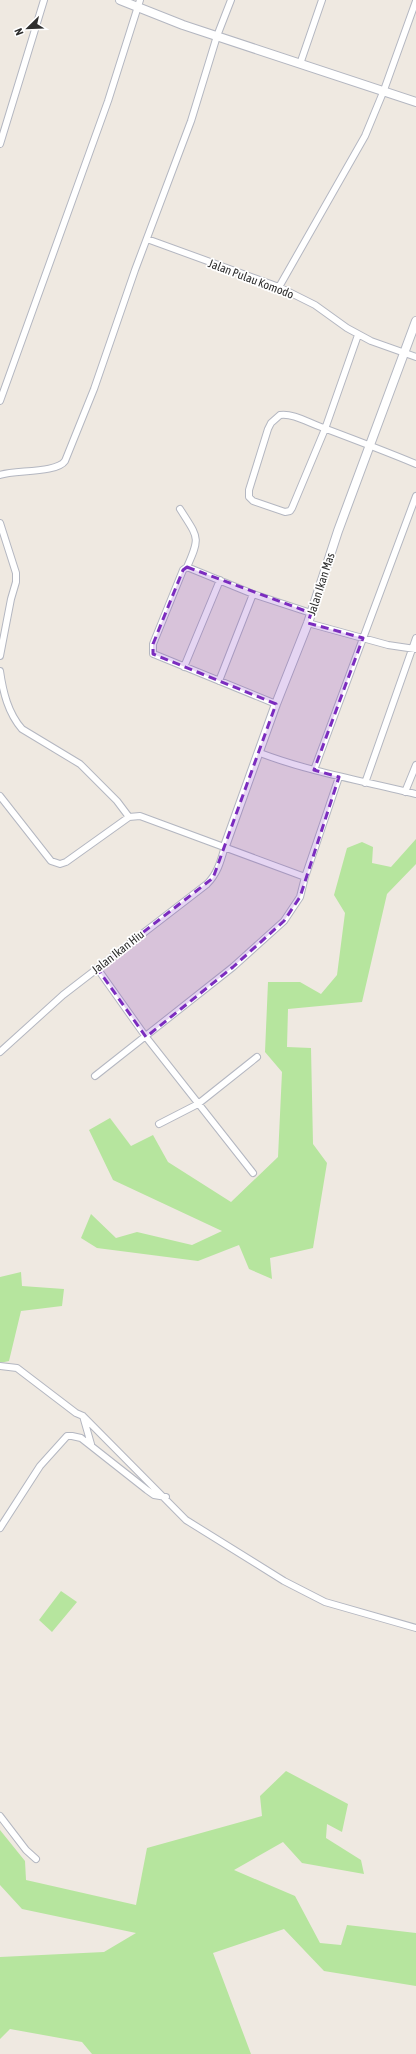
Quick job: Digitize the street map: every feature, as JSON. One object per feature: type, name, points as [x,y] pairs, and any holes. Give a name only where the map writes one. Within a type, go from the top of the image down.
[{"type":"street","points":[[0,144],[44,0]]},
{"type":"street","points":[[120,0],[139,4],[217,36],[384,90],[416,102]]},
{"type":"street","points":[[0,475],[9,472],[52,468],[63,464],[65,461],[91,397],[191,121],[217,36],[231,0]]},
{"type":"street","points":[[300,64],[322,0]]},
{"type":"street","points":[[279,287],[331,193],[350,166],[366,136],[416,1]]},
{"type":"street","points":[[0,401],[108,102],[139,4]]},
{"type":"street","name":"Jalan Pulau Komodo","points":[[147,239],[279,287],[328,313],[358,335],[404,354],[416,357]]},
{"type":"street","name":"Jalan Ikan Mas","points":[[225,846],[276,704],[308,622],[370,445],[416,321]]},
{"type":"street","points":[[358,335],[325,429],[290,511],[285,512],[253,501],[249,497],[249,490],[271,423],[275,419],[285,414],[325,429],[370,445],[416,464]]},
{"type":"street","points":[[314,770],[416,496]]},
{"type":"street","points":[[180,509],[195,534],[197,543],[187,567],[183,570],[153,644],[152,649],[154,654],[276,704]]},
{"type":"street","points":[[0,523],[13,559],[16,573],[16,582],[0,656]]},
{"type":"street","points":[[187,567],[253,594],[311,613]]},
{"type":"street","points":[[184,667],[220,580]]},
{"type":"street","points":[[219,681],[253,594]]},
{"type":"street","points":[[308,622],[396,647],[414,649]]},
{"type":"street","points":[[365,783],[414,649],[416,638]]},
{"type":"street","points":[[0,671],[8,705],[16,722],[22,729],[80,764],[117,801],[129,817]]},
{"type":"street","points":[[260,752],[287,763],[339,777],[416,794]]},
{"type":"street","points":[[405,792],[416,765]]},
{"type":"street","points":[[95,1076],[233,967],[284,921],[300,897],[305,877],[339,777]]},
{"type":"street","points":[[0,796],[51,861],[57,864],[66,862],[129,817],[144,817],[305,877]]},
{"type":"street","name":"Jalan Ikan Hiu","points":[[0,1052],[38,1017],[97,968],[213,878],[225,846]]},
{"type":"street","points":[[97,968],[146,1037],[253,1173]]},
{"type":"street","points":[[159,1124],[198,1104],[257,1057]]},
{"type":"street","points":[[0,1366],[17,1368],[76,1413],[83,1416],[166,1497],[186,1520],[284,1581],[325,1602],[416,1628]]},
{"type":"street","points":[[83,1416],[91,1444]]},
{"type":"street","points":[[0,1528],[40,1466],[67,1436],[81,1438],[91,1444],[129,1478],[154,1495],[166,1497]]},
{"type":"street","points":[[0,1816],[26,1850],[36,1859]]},
{"type":"highlighted area","points":[[187,567],[311,613],[308,623],[363,638],[314,770],[339,777],[300,897],[284,921],[233,967],[146,1037],[97,968],[213,878],[276,704],[153,654],[153,644],[183,570]]},
{"type":"green space","points":[[416,839],[416,864],[387,894],[362,1002],[288,1009],[287,1047],[311,1048],[313,1144],[327,1163],[313,1248],[270,1258],[272,1279],[249,1269],[239,1245],[198,1261],[97,1248],[81,1238],[91,1214],[116,1238],[137,1232],[192,1245],[222,1231],[113,1180],[89,1130],[110,1118],[131,1146],[153,1135],[168,1162],[231,1202],[278,1157],[282,1072],[265,1052],[268,982],[300,982],[321,994],[337,975],[345,913],[334,895],[347,848],[362,842],[373,847],[372,863],[391,867]]},
{"type":"green space","points":[[21,1272],[22,1286],[64,1289],[62,1306],[21,1311],[9,1361],[0,1363],[0,1277]]},
{"type":"green space","points":[[61,1591],[77,1602],[52,1632],[39,1620]]},
{"type":"green space","points":[[286,1771],[348,1804],[342,1832],[327,1824],[326,1838],[361,1860],[364,1874],[302,1863],[283,1842],[234,1870],[295,1896],[320,1943],[341,1945],[347,1925],[416,1933],[416,1986],[324,1971],[284,1929],[213,1953],[251,2054],[92,2054],[82,2042],[10,2029],[0,2039],[0,1957],[104,1952],[136,1933],[22,1909],[0,1885],[0,1830],[25,1861],[26,1880],[136,1905],[147,1848],[262,1816],[260,1796]]}]
